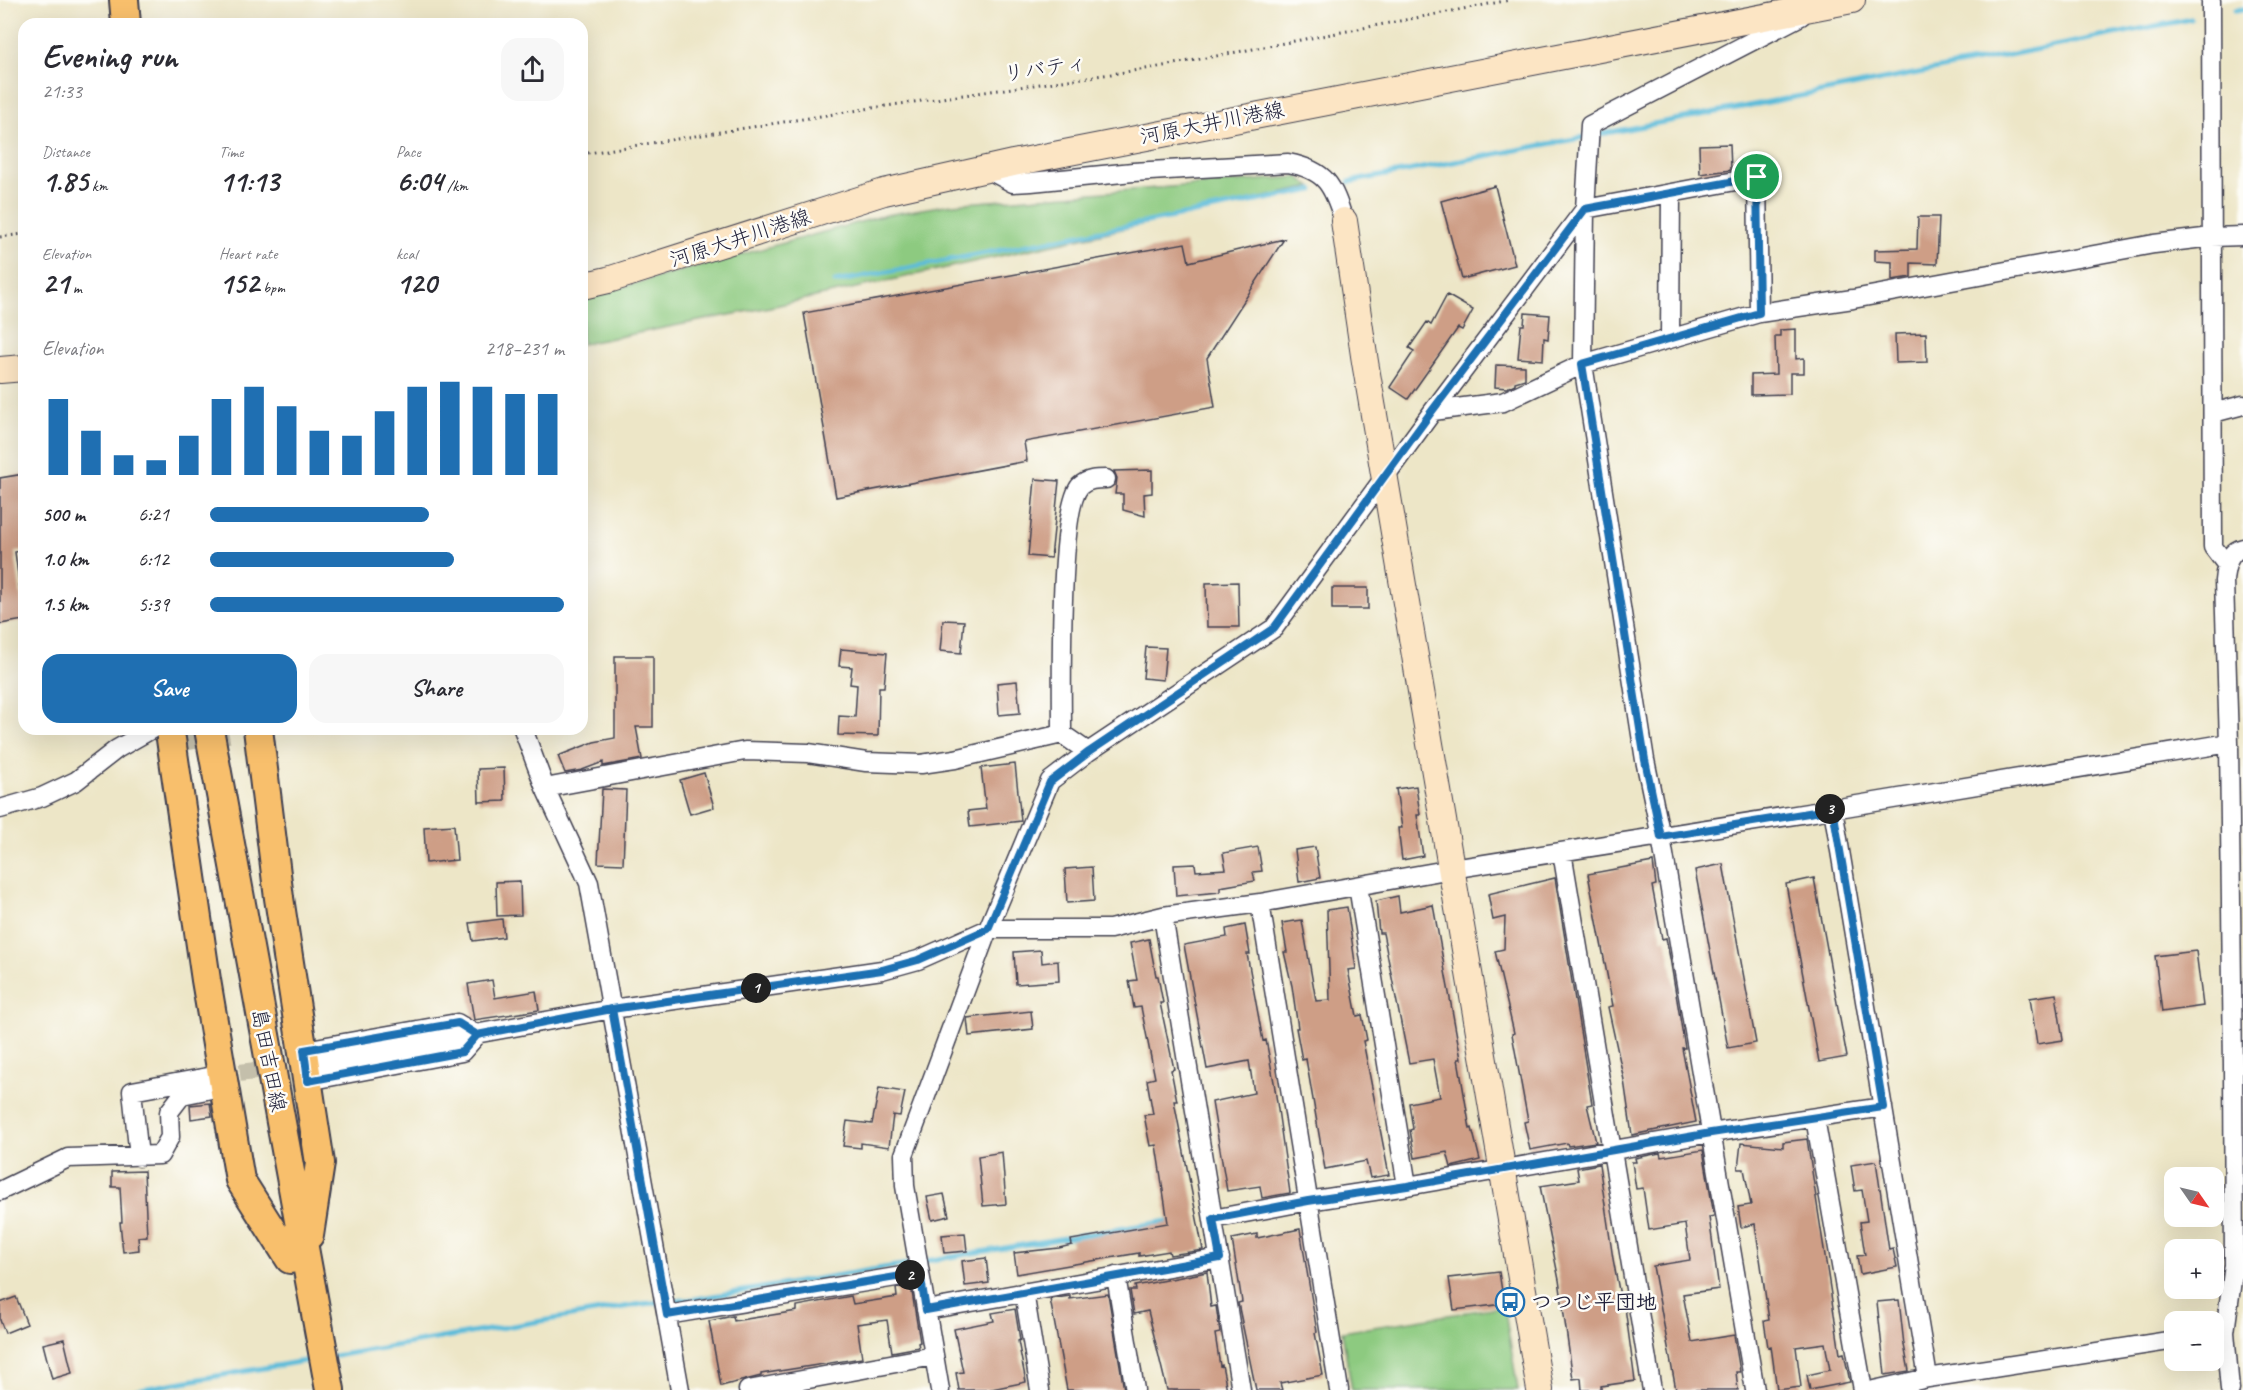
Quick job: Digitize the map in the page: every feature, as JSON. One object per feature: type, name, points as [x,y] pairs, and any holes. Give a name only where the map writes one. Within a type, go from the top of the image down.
[{"type":"main road","points":[[124,0],[126,18]]},
{"type":"main road","name":"河原大井川港線","points":[[588,285],[884,192],[1013,163],[1253,115],[1852,0]]},
{"type":"main road","points":[[1344,221],[1384,477],[1540,1390]]},
{"type":"main road","points":[[0,370],[18,368]]},
{"type":"main road","points":[[161,735],[206,980],[217,1081],[240,1180],[298,1257]]},
{"type":"main road","name":"島田吉田線","points":[[210,735],[298,1257],[314,1390]]},
{"type":"main road","points":[[259,735],[279,898],[309,1065],[320,1163],[298,1257]]},
{"type":"main road","name":"島田吉田線","points":[[298,1257],[330,1390]]},
{"type":"street","points":[[2211,0],[2213,547],[2226,564]]},
{"type":"street","points":[[1755,1390],[1661,837],[1645,760],[1582,364],[1585,209],[1590,135],[1820,6]]},
{"type":"street","points":[[989,170],[1013,183],[1133,172],[1288,163],[1307,167],[1320,174],[1334,193],[1344,221]]},
{"type":"street","points":[[940,1390],[905,1186],[904,1155],[988,929],[1050,782],[1089,752],[1274,628],[1432,411],[1585,209],[1757,177],[1759,313]]},
{"type":"street","points":[[1670,338],[1671,193]]},
{"type":"street","points":[[1432,411],[1503,402],[1582,364],[1759,313],[1865,297],[2154,244],[2243,236]]},
{"type":"street","points":[[2213,412],[2243,405]]},
{"type":"street","points":[[1062,734],[1065,555],[1071,507],[1080,487],[1092,479],[1106,479]]},
{"type":"street","points":[[2224,1314],[2234,1265],[2229,743],[2224,581],[2226,564],[2237,549],[2243,548]]},
{"type":"street","points":[[545,788],[745,751],[808,753],[866,762],[921,764],[955,759],[1062,734],[1089,752]]},
{"type":"street","points":[[0,808],[42,797],[76,781],[117,749],[158,735]]},
{"type":"street","points":[[525,735],[545,788],[589,883],[680,1390]]},
{"type":"street","points":[[309,1065],[462,1052],[477,1035],[612,1009],[882,970],[918,960],[988,929],[1110,929],[1163,916],[1260,903],[1452,869],[1661,837],[2229,743]]},
{"type":"street","points":[[1833,809],[1928,1378]]},
{"type":"street","points":[[1562,852],[1652,1390]]},
{"type":"street","points":[[1358,885],[1407,1186]]},
{"type":"street","points":[[1260,903],[1339,1390]]},
{"type":"street","points":[[1163,916],[1241,1390]]},
{"type":"street","points":[[309,1065],[458,1023],[477,1035]]},
{"type":"street","points":[[0,1191],[68,1158],[160,1155],[170,1137],[168,1112],[182,1095],[217,1081]]},
{"type":"street","points":[[139,1157],[132,1091],[217,1081]]},
{"type":"street","points":[[1213,1219],[1711,1133],[1883,1107]]},
{"type":"street","points":[[1815,1118],[1863,1390]]},
{"type":"street","points":[[926,1310],[1220,1258]]},
{"type":"street","points":[[667,1315],[920,1273]]},
{"type":"street","points":[[1116,1276],[1135,1390]]},
{"type":"street","points":[[1024,1292],[1040,1390]]},
{"type":"street","points":[[1874,1390],[1928,1378],[2164,1342]]},
{"type":"street","points":[[748,1390],[934,1356]]},
{"type":"street","points":[[2224,1356],[2230,1390]]},
{"type":"path","name":"リバティ","points":[[588,153],[1153,68],[1510,0]]},
{"type":"path","points":[[0,237],[18,235]]},
{"type":"green space","points":[[1298,177],[1311,187],[770,307],[588,343],[588,296],[886,215],[952,204]]},
{"type":"green space","points":[[1504,1306],[1518,1390],[1352,1390],[1342,1332]]},
{"type":"building","points":[[1730,144],[1731,170],[1700,174],[1699,145]]},
{"type":"building","points":[[1495,186],[1515,265],[1462,279],[1441,201]]},
{"type":"building","points":[[1918,217],[1939,217],[1937,264],[1911,263],[1911,277],[1892,280],[1892,262],[1875,261],[1875,250],[1917,249]]},
{"type":"building","points":[[1284,239],[1207,358],[1215,407],[1024,442],[1027,461],[836,497],[804,313],[1185,243],[1189,262]]},
{"type":"building","points":[[1447,295],[1473,310],[1462,330],[1458,328],[1408,399],[1390,387],[1414,351],[1409,348],[1427,322],[1431,325]]},
{"type":"building","points":[[1525,313],[1550,315],[1548,339],[1544,338],[1543,360],[1518,358],[1521,325],[1524,325]]},
{"type":"building","points":[[1796,329],[1796,359],[1804,358],[1804,373],[1790,373],[1790,394],[1751,395],[1751,375],[1776,374],[1775,336],[1780,336],[1780,330]]},
{"type":"building","points":[[1926,333],[1927,362],[1896,363],[1895,334]]},
{"type":"building","points":[[1496,365],[1525,366],[1525,379],[1507,388],[1495,387]]},
{"type":"building","points":[[1152,470],[1152,493],[1144,494],[1145,516],[1123,510],[1123,494],[1115,494],[1117,478],[1114,471]]},
{"type":"building","points":[[18,475],[18,551],[15,552],[18,575],[18,621],[0,624],[0,478]]},
{"type":"building","points":[[1035,479],[1059,481],[1051,558],[1028,556]]},
{"type":"building","points":[[1238,582],[1239,627],[1207,627],[1206,583]]},
{"type":"building","points":[[1332,588],[1368,588],[1368,609],[1332,609]]},
{"type":"building","points":[[943,620],[964,621],[961,653],[940,651]]},
{"type":"building","points":[[1146,647],[1166,648],[1163,680],[1143,678]]},
{"type":"building","points":[[841,649],[887,653],[884,687],[879,687],[878,736],[838,735],[839,716],[855,717],[857,685],[850,684],[852,667],[839,666]]},
{"type":"building","points":[[615,656],[653,656],[653,727],[636,727],[642,759],[603,766],[603,762],[582,770],[565,773],[558,756],[594,742],[615,738]]},
{"type":"building","points":[[1017,681],[1020,713],[999,715],[997,683]]},
{"type":"building","points":[[1015,764],[1021,821],[970,827],[968,811],[986,809],[981,768]]},
{"type":"building","points":[[504,768],[505,801],[479,802],[478,769]]},
{"type":"building","points":[[704,773],[714,807],[690,814],[680,780]]},
{"type":"building","points":[[1416,786],[1420,815],[1417,815],[1423,856],[1402,860],[1398,828],[1402,828],[1396,789]]},
{"type":"building","points":[[602,789],[626,790],[623,864],[598,863]]},
{"type":"building","points":[[454,825],[457,860],[426,863],[424,827]]},
{"type":"building","points":[[1258,847],[1262,871],[1253,872],[1255,881],[1220,887],[1220,892],[1176,896],[1174,865],[1195,864],[1196,871],[1226,869],[1223,853]]},
{"type":"building","points":[[1315,847],[1320,878],[1299,882],[1295,850]]},
{"type":"building","points":[[1653,862],[1656,885],[1652,886],[1662,939],[1666,938],[1670,958],[1685,1048],[1682,1048],[1696,1122],[1632,1135],[1624,1080],[1608,1007],[1613,1006],[1588,874]]},
{"type":"building","points":[[1723,864],[1756,1043],[1728,1048],[1695,870]]},
{"type":"building","points":[[1092,867],[1094,901],[1067,903],[1065,869]]},
{"type":"building","points":[[1555,878],[1592,1104],[1587,1105],[1596,1142],[1568,1146],[1567,1143],[1530,1150],[1524,1122],[1528,1121],[1512,1034],[1514,1033],[1495,951],[1504,949],[1505,917],[1493,920],[1488,894]]},
{"type":"building","points":[[1814,878],[1847,1057],[1819,1062],[1786,884]]},
{"type":"building","points":[[520,881],[521,915],[497,916],[496,882]]},
{"type":"building","points":[[1398,896],[1400,912],[1433,905],[1461,1059],[1458,1059],[1470,1129],[1472,1128],[1480,1160],[1451,1167],[1447,1152],[1415,1158],[1410,1130],[1413,1129],[1409,1103],[1440,1097],[1433,1059],[1409,1063],[1383,933],[1379,933],[1376,901]]},
{"type":"building","points":[[1347,907],[1356,969],[1348,970],[1357,1016],[1362,1015],[1367,1040],[1363,1041],[1389,1175],[1370,1178],[1366,1161],[1325,1169],[1306,1059],[1302,1060],[1292,986],[1284,952],[1287,952],[1282,923],[1302,920],[1316,1001],[1330,1000],[1327,910]]},
{"type":"building","points":[[502,919],[504,937],[473,941],[470,923]]},
{"type":"building","points":[[1245,925],[1250,954],[1247,954],[1263,1041],[1266,1040],[1274,1082],[1290,1193],[1262,1198],[1260,1186],[1227,1191],[1212,1102],[1254,1093],[1249,1061],[1207,1069],[1184,945],[1227,937],[1226,929]]},
{"type":"building","points":[[1149,939],[1156,976],[1158,976],[1163,1003],[1160,1003],[1174,1069],[1171,1070],[1177,1101],[1174,1101],[1203,1250],[1170,1255],[1169,1251],[1139,1256],[1139,1253],[1017,1274],[1014,1253],[1059,1248],[1072,1245],[1071,1240],[1168,1223],[1156,1145],[1150,1146],[1144,1115],[1153,1114],[1147,1080],[1155,1078],[1141,1007],[1134,1008],[1129,981],[1137,980],[1130,943]]},
{"type":"building","points":[[1041,950],[1042,963],[1058,961],[1059,981],[1016,984],[1014,952]]},
{"type":"building","points":[[2196,951],[2203,1006],[2162,1012],[2155,956]]},
{"type":"building","points":[[492,980],[495,998],[536,991],[539,1010],[474,1020],[468,984]]},
{"type":"building","points":[[2056,994],[2063,1040],[2037,1044],[2030,998]]},
{"type":"building","points":[[1031,1011],[1033,1029],[969,1036],[967,1018]]},
{"type":"building","points":[[879,1088],[905,1092],[900,1116],[893,1115],[889,1147],[861,1143],[861,1148],[843,1146],[847,1121],[872,1124]]},
{"type":"building","points":[[210,1103],[212,1116],[191,1119],[190,1105]]},
{"type":"building","points":[[1807,1139],[1840,1354],[1844,1353],[1850,1382],[1810,1390],[1807,1375],[1830,1370],[1825,1343],[1796,1347],[1801,1387],[1777,1390],[1771,1346],[1768,1347],[1764,1321],[1769,1320],[1755,1224],[1741,1227],[1738,1207],[1751,1205],[1744,1169],[1738,1169],[1741,1143],[1783,1147],[1783,1142]]},
{"type":"building","points":[[1703,1150],[1714,1216],[1709,1217],[1719,1289],[1683,1294],[1692,1342],[1734,1335],[1740,1372],[1736,1372],[1738,1390],[1676,1390],[1653,1266],[1690,1260],[1685,1224],[1649,1230],[1643,1188],[1636,1189],[1632,1162],[1636,1162],[1635,1158],[1660,1153],[1661,1157]]},
{"type":"building","points":[[1002,1152],[1006,1204],[983,1206],[978,1156]]},
{"type":"building","points":[[1876,1161],[1889,1250],[1893,1249],[1897,1267],[1860,1274],[1857,1256],[1865,1255],[1860,1222],[1867,1221],[1862,1190],[1855,1191],[1851,1165]]},
{"type":"building","points":[[1599,1164],[1613,1259],[1621,1301],[1624,1300],[1635,1381],[1601,1386],[1601,1390],[1582,1390],[1581,1378],[1573,1379],[1559,1280],[1540,1186],[1579,1180],[1577,1168]]},
{"type":"building","points":[[144,1171],[147,1236],[138,1237],[139,1250],[123,1252],[120,1187],[112,1187],[112,1172]]},
{"type":"building","points":[[944,1194],[949,1216],[932,1220],[927,1197]]},
{"type":"building","points":[[1300,1229],[1323,1375],[1280,1383],[1282,1390],[1256,1390],[1238,1303],[1242,1302],[1232,1239],[1257,1234],[1257,1238]]},
{"type":"building","points":[[965,1233],[967,1251],[944,1253],[942,1235]]},
{"type":"building","points":[[986,1258],[989,1283],[965,1286],[962,1261]]},
{"type":"building","points":[[1207,1272],[1211,1307],[1216,1306],[1220,1333],[1215,1334],[1220,1366],[1222,1365],[1227,1390],[1167,1390],[1148,1311],[1134,1314],[1130,1290],[1136,1290],[1135,1286]]},
{"type":"building","points":[[1499,1272],[1504,1304],[1454,1310],[1449,1278]]},
{"type":"building","points":[[911,1286],[919,1347],[892,1352],[887,1320],[857,1324],[862,1358],[761,1374],[761,1376],[721,1386],[709,1321],[733,1316],[734,1321],[797,1311],[797,1306],[851,1296],[853,1304],[897,1297],[896,1288]]},
{"type":"building","points":[[1108,1294],[1124,1390],[1067,1390],[1050,1299]]},
{"type":"building","points":[[16,1297],[27,1324],[5,1333],[0,1320],[0,1303]]},
{"type":"building","points":[[1899,1300],[1909,1371],[1885,1375],[1877,1302]]},
{"type":"building","points":[[1015,1309],[1020,1340],[1018,1341],[1026,1382],[987,1390],[959,1390],[956,1373],[963,1372],[954,1329],[994,1321],[992,1313]]},
{"type":"building","points":[[64,1339],[72,1373],[52,1379],[43,1344]]},
{"type":"waterway","points":[[2235,10],[2243,9]]},
{"type":"waterway","points":[[1349,182],[2191,19]]},
{"type":"waterway","points":[[835,282],[1313,190]]},
{"type":"waterway","points":[[334,1356],[642,1304],[695,1299],[1174,1220]]},
{"type":"waterway","points":[[136,1390],[316,1359]]},
{"type":"tunnel","points":[[171,739],[194,735]]},
{"type":"tunnel","points":[[213,1076],[314,1064]]},
{"type":"place","name":"つつじ平団地","points":[[1510,1302]]},
{"type":"route","points":[[1757,177],[1585,209],[1432,411],[1274,628],[1067,767],[1050,782],[988,929],[918,960],[882,970],[612,1009],[477,1035],[462,1052],[308,1081],[304,1050],[458,1023],[477,1035],[544,1022],[612,1009],[667,1315],[920,1273],[926,1310],[1220,1258],[1213,1219],[1711,1133],[1883,1107],[1833,809],[1661,837],[1645,760],[1631,659],[1611,550],[1582,364],[1759,313],[1757,177]]}]
